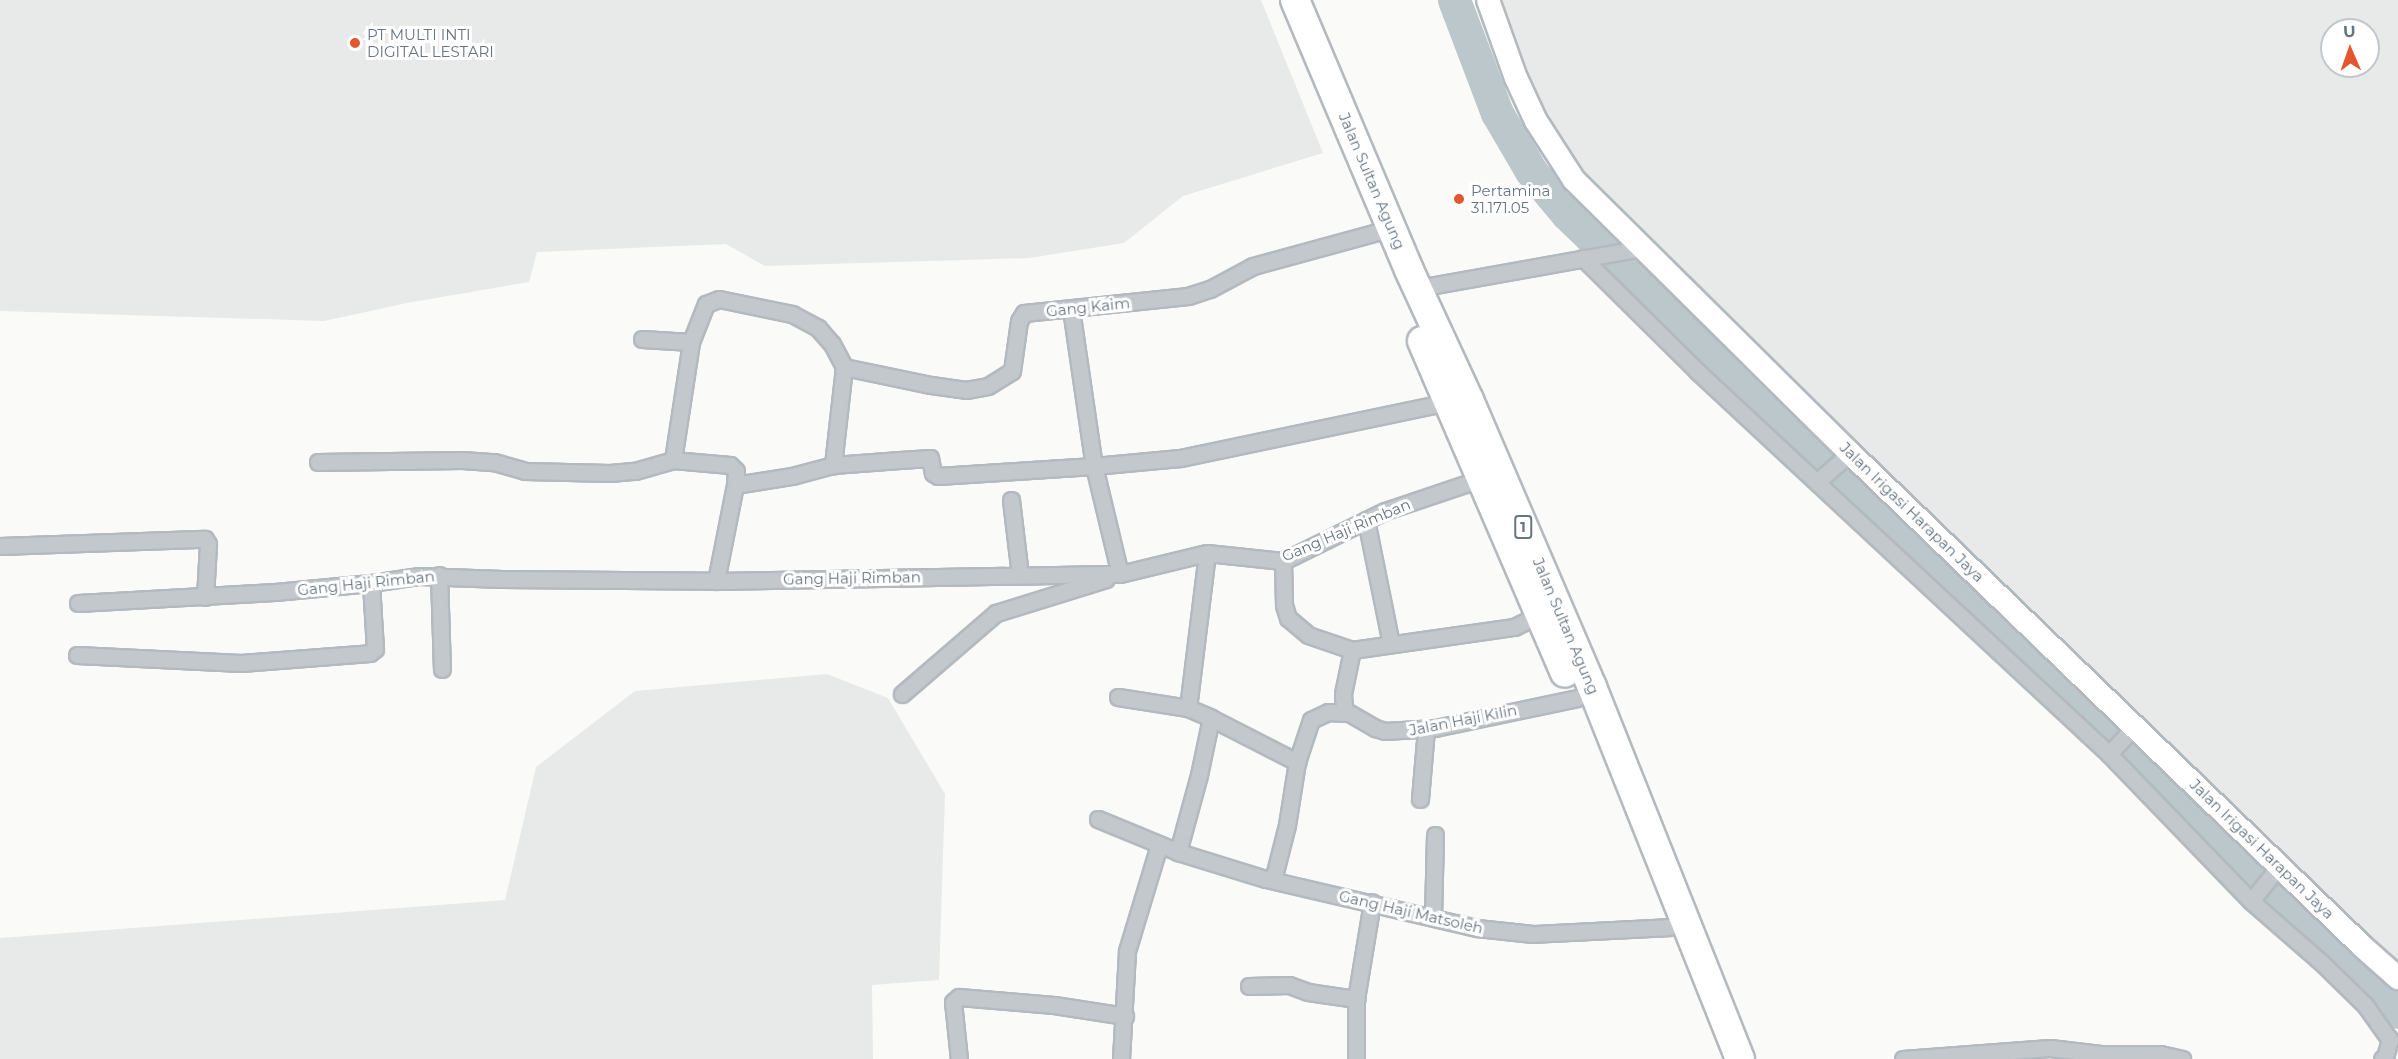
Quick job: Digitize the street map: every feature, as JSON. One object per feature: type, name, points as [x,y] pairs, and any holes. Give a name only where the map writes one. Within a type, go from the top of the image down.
[{"type":"highway","name":"Jalan Sultan Agung","points":[[1277,0],[1384,230],[1419,288],[1539,615],[1577,698],[1721,1059]]},
{"type":"highway","name":"Jalan Sultan Agung","points":[[1295,0],[1384,230],[1447,402],[1592,687],[1740,1059]]},
{"type":"street","name":"Jalan Irigasi Harapan Jaya","points":[[1488,0],[1517,81],[1536,121],[1574,180],[1634,249],[1843,458],[2398,978]]},
{"type":"street","name":"Gang Kaim","points":[[844,367],[966,390],[988,386],[1012,371],[1018,321],[1022,314],[1201,293],[1253,266],[1384,230]]},
{"type":"street","points":[[1419,288],[1634,249]]},
{"type":"street","points":[[1583,258],[1697,371],[1821,478],[2111,752],[2254,897],[2365,1005],[2394,1037],[2382,1059]]},
{"type":"street","points":[[673,460],[691,342],[706,303],[719,299],[805,319],[818,328],[832,344],[844,367],[833,465]]},
{"type":"street","points":[[902,694],[996,613],[1120,574],[1094,466],[1071,309]]},
{"type":"street","points":[[642,339],[691,342]]},
{"type":"street","points":[[735,485],[792,476],[833,465],[928,458],[932,461],[933,473],[938,476],[1180,458],[1447,402]]},
{"type":"street","points":[[1821,478],[1843,458]]},
{"type":"street","points":[[318,462],[462,460],[494,462],[535,472],[628,473],[673,460],[730,465],[736,471],[735,485],[716,581]]},
{"type":"street","name":"Gang Haji Rimban","points":[[78,603],[205,597],[439,575],[502,579],[716,581],[1120,574],[1207,553],[1283,561],[1366,520],[1493,493]]},
{"type":"street","points":[[1011,500],[1020,575]]},
{"type":"street","points":[[1366,520],[1391,644]]},
{"type":"street","points":[[0,546],[205,539],[208,544],[205,597]]},
{"type":"street","points":[[1188,708],[1207,553]]},
{"type":"street","points":[[1283,561],[1284,605],[1288,618],[1308,635],[1352,650],[1514,627],[1539,615]]},
{"type":"street","points":[[439,575],[442,669]]},
{"type":"street","points":[[77,655],[241,663],[370,653],[375,649],[371,583]]},
{"type":"street","points":[[1273,880],[1287,825],[1297,762],[1311,720],[1328,711],[1346,713],[1343,694],[1352,650]]},
{"type":"street","points":[[1118,697],[1188,708],[1297,762]]},
{"type":"street","name":"Jalan Haji Kilin","points":[[1346,713],[1385,731],[1426,729],[1577,698]]},
{"type":"street","points":[[1178,852],[1199,775],[1211,718]]},
{"type":"street","points":[[1420,798],[1426,729]]},
{"type":"street","points":[[2111,752],[2132,729]]},
{"type":"street","name":"Gang Haji Matsoleh","points":[[1098,819],[1178,852],[1273,880],[1492,931],[1533,934],[1669,927]]},
{"type":"street","points":[[1433,917],[1435,836]]},
{"type":"street","points":[[1121,1059],[1128,951],[1159,845]]},
{"type":"street","points":[[2254,897],[2278,868]]},
{"type":"street","points":[[1356,1059],[1356,999],[1372,902]]},
{"type":"street","points":[[1249,986],[1288,985],[1316,993],[1356,999]]},
{"type":"street","points":[[958,1059],[953,1002],[959,997],[1054,1005],[1125,1016]]},
{"type":"street","points":[[1903,1059],[2050,1048],[2101,1054],[2160,1054],[2182,1059]]},
{"type":"shaded area","points":[[0,0],[1261,0],[1323,153],[1183,196],[1124,243],[1029,258],[765,266],[726,244],[537,252],[529,282],[407,303],[324,321],[0,311]]},
{"type":"shaded area","points":[[1488,0],[2398,0],[2398,976],[1574,180]]},
{"type":"shaded area","points":[[827,674],[888,698],[945,794],[939,980],[872,985],[873,1059],[0,1059],[0,938],[505,900],[536,767],[635,691]]},
{"type":"waterway","points":[[1454,0],[1497,113],[1531,171],[1567,214],[2398,1012]]},
{"type":"place","name":"PT MULTI INTI DIGITAL LESTARI","points":[[355,43]]},
{"type":"place","name":"Pertamina 31.171.05","points":[[1459,199]]}]
